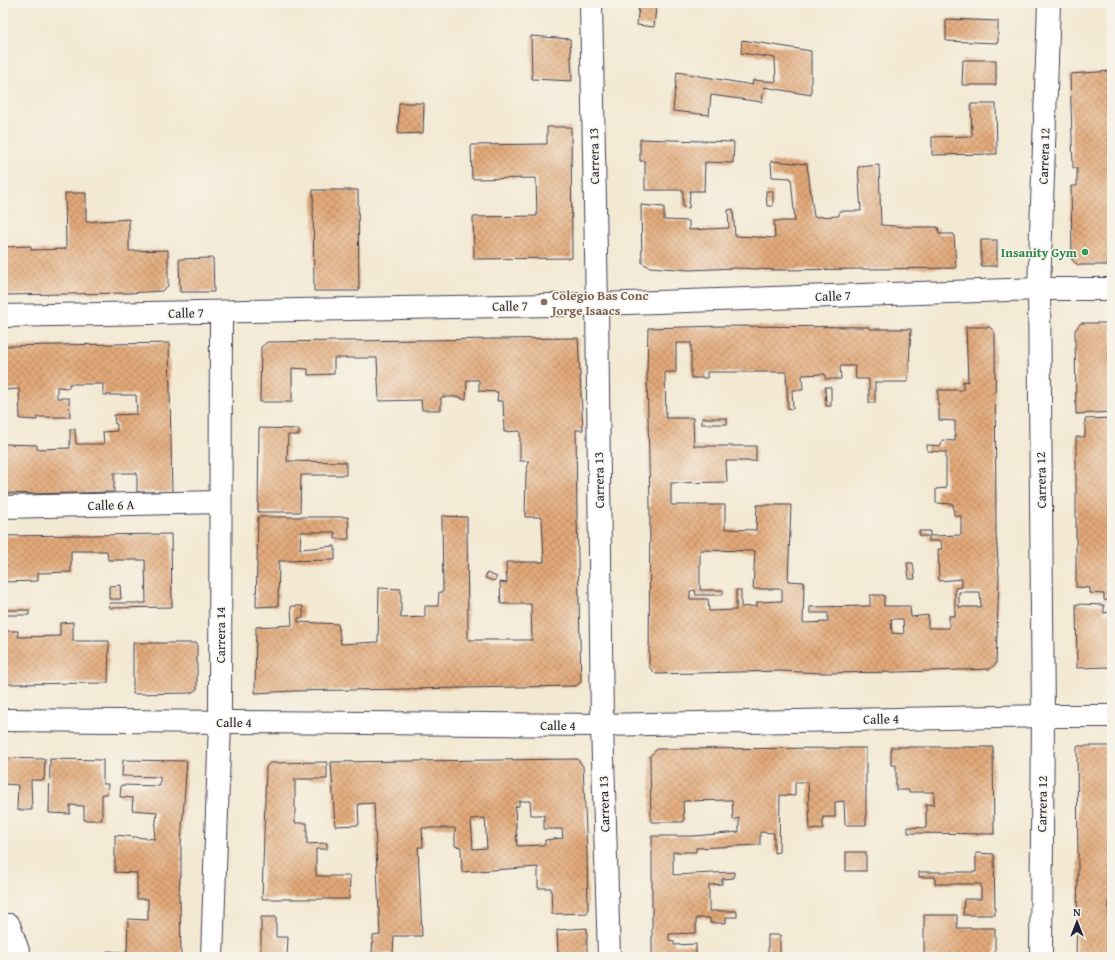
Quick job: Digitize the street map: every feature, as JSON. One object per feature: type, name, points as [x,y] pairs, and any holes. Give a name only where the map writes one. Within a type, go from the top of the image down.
[{"type":"street","name":"Carrera 13","points":[[591,3],[597,304],[602,725],[609,957]]},
{"type":"street","name":"Carrera 12","points":[[1041,957],[1043,716],[1039,289],[1049,3]]},
{"type":"street","name":"Calle 7","points":[[3,316],[597,304],[1039,289],[1112,289]]},
{"type":"street","name":"Carrera 14","points":[[212,957],[220,722],[221,312]]},
{"type":"street","name":"Calle 6 A","points":[[3,508],[220,502]]},
{"type":"street","name":"Calle 4","points":[[3,720],[602,725],[1043,716],[1112,716]]},
{"type":"street","points":[[9,925],[20,957]]},
{"type":"building","points":[[639,5],[656,7],[654,27],[637,25]]},
{"type":"building","points":[[946,19],[998,21],[998,43],[946,41]]},
{"type":"building","points":[[531,36],[570,39],[572,81],[532,79]]},
{"type":"building","points":[[742,40],[811,51],[811,95],[764,87],[762,102],[711,95],[709,115],[673,111],[677,72],[752,85],[753,80],[776,82],[775,58],[741,53]]},
{"type":"building","points":[[963,60],[996,60],[996,85],[962,85]]},
{"type":"building","points":[[1112,71],[1112,265],[1078,265],[1072,260],[1071,186],[1077,186],[1077,168],[1073,168],[1070,74]]},
{"type":"building","points":[[399,103],[424,103],[423,133],[398,134]]},
{"type":"building","points":[[971,104],[996,104],[997,154],[932,155],[932,137],[972,136]]},
{"type":"building","points":[[547,127],[571,127],[572,258],[474,259],[473,217],[537,216],[536,178],[472,179],[471,145],[547,144]]},
{"type":"building","points":[[640,139],[734,142],[733,163],[705,162],[704,191],[690,191],[689,208],[683,207],[683,190],[645,190],[645,161],[640,161]]},
{"type":"building","points":[[771,161],[807,164],[814,217],[839,216],[839,211],[861,211],[858,167],[879,165],[881,225],[938,227],[939,234],[954,234],[956,268],[777,270],[737,268],[689,270],[650,267],[642,263],[641,205],[664,207],[664,220],[689,221],[689,230],[729,228],[728,210],[733,209],[735,236],[775,238],[774,221],[795,221],[791,178],[772,177]]},
{"type":"building","points":[[313,190],[358,190],[359,291],[314,291]]},
{"type":"building","points":[[766,191],[773,191],[773,206],[767,206]]},
{"type":"building","points":[[65,193],[86,193],[86,222],[129,219],[129,251],[168,250],[168,286],[162,291],[129,293],[3,295],[3,247],[31,246],[31,250],[66,249]]},
{"type":"building","points":[[981,240],[997,240],[997,266],[981,266]]},
{"type":"building","points":[[213,258],[214,292],[180,292],[179,259]]},
{"type":"building","points":[[1081,323],[1112,323],[1112,412],[1076,414],[1075,330]]},
{"type":"building","points":[[721,326],[869,327],[869,329],[911,329],[908,382],[875,382],[875,403],[869,403],[869,379],[856,379],[855,366],[840,366],[841,379],[825,379],[825,374],[802,375],[803,390],[792,390],[793,409],[788,408],[786,372],[707,372],[707,378],[691,378],[691,343],[676,343],[676,372],[665,372],[666,418],[693,418],[694,446],[756,446],[756,461],[726,461],[727,482],[671,483],[671,505],[725,505],[725,529],[756,530],[757,505],[791,505],[788,581],[804,582],[803,623],[828,622],[828,613],[810,613],[810,607],[870,606],[870,595],[884,595],[884,606],[910,606],[911,617],[928,615],[928,628],[949,628],[949,616],[955,616],[955,588],[962,587],[962,579],[939,581],[938,549],[942,549],[941,541],[929,541],[929,536],[920,536],[919,531],[930,531],[930,536],[961,535],[961,516],[954,515],[953,504],[936,503],[936,489],[946,488],[946,452],[927,451],[927,445],[941,446],[942,440],[955,441],[955,421],[939,420],[938,390],[963,390],[963,381],[968,382],[966,327],[990,327],[995,333],[996,533],[999,576],[996,664],[990,669],[901,672],[823,673],[780,671],[656,674],[649,667],[650,506],[647,373],[648,328]],"holes":[[[700,550],[755,551],[753,589],[782,589],[782,601],[757,602],[757,606],[741,607],[741,590],[736,590],[736,610],[709,611],[708,599],[690,599],[690,591],[695,590],[696,595],[723,595],[723,590],[700,590]],[[959,592],[980,592],[981,607],[959,607]],[[891,619],[903,619],[904,634],[892,633]]]},
{"type":"building","points":[[578,338],[583,430],[576,430],[581,682],[576,686],[255,693],[256,627],[292,625],[291,606],[303,606],[303,618],[298,618],[298,622],[338,624],[341,644],[378,642],[379,588],[401,589],[401,618],[425,617],[425,606],[438,606],[439,592],[443,592],[442,516],[467,517],[468,640],[532,640],[531,604],[501,604],[500,582],[507,583],[506,562],[544,562],[542,517],[525,517],[526,473],[529,461],[520,461],[520,431],[504,432],[503,401],[497,401],[498,392],[479,391],[479,380],[467,380],[466,399],[461,399],[461,397],[441,397],[441,410],[422,410],[421,400],[379,401],[377,358],[334,358],[334,374],[308,375],[308,369],[292,368],[292,402],[260,402],[261,347],[267,342]]},
{"type":"building","points":[[169,343],[172,492],[137,492],[137,473],[114,473],[114,492],[36,494],[3,493],[3,444],[37,445],[37,449],[70,448],[70,429],[75,429],[76,444],[104,444],[103,432],[117,431],[117,424],[115,424],[114,415],[137,414],[136,395],[103,395],[103,384],[69,384],[69,388],[57,387],[57,398],[69,398],[70,417],[37,417],[37,420],[20,419],[19,389],[3,390],[3,346]]},
{"type":"building","points":[[825,387],[831,387],[831,406],[826,406]]},
{"type":"building","points":[[702,418],[727,418],[727,424],[702,424]]},
{"type":"building","points":[[1112,418],[1112,601],[1104,600],[1104,594],[1090,593],[1090,588],[1076,587],[1076,437],[1085,437],[1085,419]]},
{"type":"building","points":[[259,428],[299,429],[299,435],[288,435],[287,461],[346,462],[346,475],[301,475],[300,512],[258,512]]},
{"type":"building","points":[[258,517],[348,517],[349,539],[335,539],[335,532],[301,532],[300,549],[335,546],[335,560],[279,561],[278,606],[256,607]]},
{"type":"building","points":[[171,534],[172,607],[110,608],[109,603],[146,603],[145,560],[108,560],[107,551],[71,551],[71,572],[38,573],[38,581],[3,582],[3,536]]},
{"type":"building","points":[[907,563],[913,563],[915,579],[909,579]]},
{"type":"building","points":[[487,573],[497,577],[494,581],[485,578]]},
{"type":"building","points":[[120,585],[121,599],[109,599],[109,586]]},
{"type":"building","points":[[1076,604],[1104,605],[1104,613],[1112,612],[1112,667],[1077,668]]},
{"type":"building","points":[[3,610],[29,610],[29,615],[5,615],[5,631],[18,631],[18,637],[60,636],[60,623],[73,622],[73,641],[109,641],[108,683],[3,684]]},
{"type":"building","points":[[133,643],[197,643],[197,689],[191,693],[133,694]]},
{"type":"building","points":[[1077,746],[1112,746],[1112,899],[1109,899],[1108,915],[1112,915],[1112,957],[1076,957],[1078,873]]},
{"type":"building","points":[[891,747],[993,747],[994,834],[908,833],[908,827],[926,828],[926,804],[934,805],[934,792],[909,792],[909,790],[896,790],[896,765],[891,765]]},
{"type":"building","points":[[866,748],[866,825],[845,825],[844,801],[835,802],[835,817],[823,817],[823,829],[810,830],[808,782],[795,782],[795,796],[780,795],[779,852],[774,853],[774,833],[760,832],[760,845],[696,848],[696,852],[673,852],[673,875],[734,872],[734,878],[722,879],[722,884],[709,885],[709,911],[737,911],[737,917],[726,917],[726,923],[710,923],[710,918],[696,918],[696,933],[669,934],[669,940],[674,941],[674,945],[696,944],[696,957],[652,957],[652,836],[694,836],[739,832],[739,818],[733,820],[732,800],[683,801],[684,822],[651,822],[650,756],[657,749]]},
{"type":"building","points":[[3,758],[45,759],[44,780],[31,780],[32,810],[17,810],[18,785],[3,784]]},
{"type":"building","points":[[50,759],[103,760],[103,784],[108,784],[107,794],[102,794],[102,820],[84,820],[84,806],[70,805],[70,814],[49,813]]},
{"type":"building","points":[[577,759],[583,766],[588,913],[552,914],[551,888],[538,888],[538,867],[462,872],[461,847],[455,846],[455,828],[422,828],[423,847],[418,847],[422,936],[394,936],[393,954],[372,953],[373,936],[380,935],[374,803],[358,804],[359,825],[335,826],[331,762]],"holes":[[[519,801],[530,801],[531,815],[544,815],[544,829],[562,829],[563,838],[545,840],[545,845],[517,846],[515,807],[519,806]],[[485,818],[487,848],[473,849],[471,819]]]},
{"type":"building","points":[[123,760],[187,761],[179,893],[181,957],[106,957],[107,951],[127,953],[128,919],[148,920],[148,899],[137,899],[137,873],[115,872],[115,835],[154,839],[157,812],[132,810],[133,798],[120,797],[121,785],[160,786],[160,777],[122,776]]},
{"type":"building","points":[[327,762],[327,779],[295,779],[295,823],[307,823],[307,844],[327,843],[327,849],[316,849],[316,876],[350,876],[349,899],[262,899],[266,767],[270,763]]},
{"type":"building","points":[[846,852],[866,852],[866,871],[846,871]]},
{"type":"building","points":[[976,853],[994,854],[995,915],[963,915],[964,899],[981,899],[981,884],[935,884],[935,877],[919,877],[919,872],[976,872]]},
{"type":"building","points":[[924,915],[957,915],[957,928],[995,928],[995,957],[924,957]]},
{"type":"building","points":[[261,917],[276,917],[276,937],[288,937],[287,957],[261,957]]},
{"type":"building","points":[[587,928],[587,957],[535,957],[558,954],[557,930]]},
{"type":"building","points":[[768,935],[780,935],[780,957],[762,957],[768,955]]},
{"type":"place","name":"Insanity Gym","points":[[1085,252]]},
{"type":"place","name":"Colegio Bas Conc Jorge Isaacs","points":[[544,302]]}]
